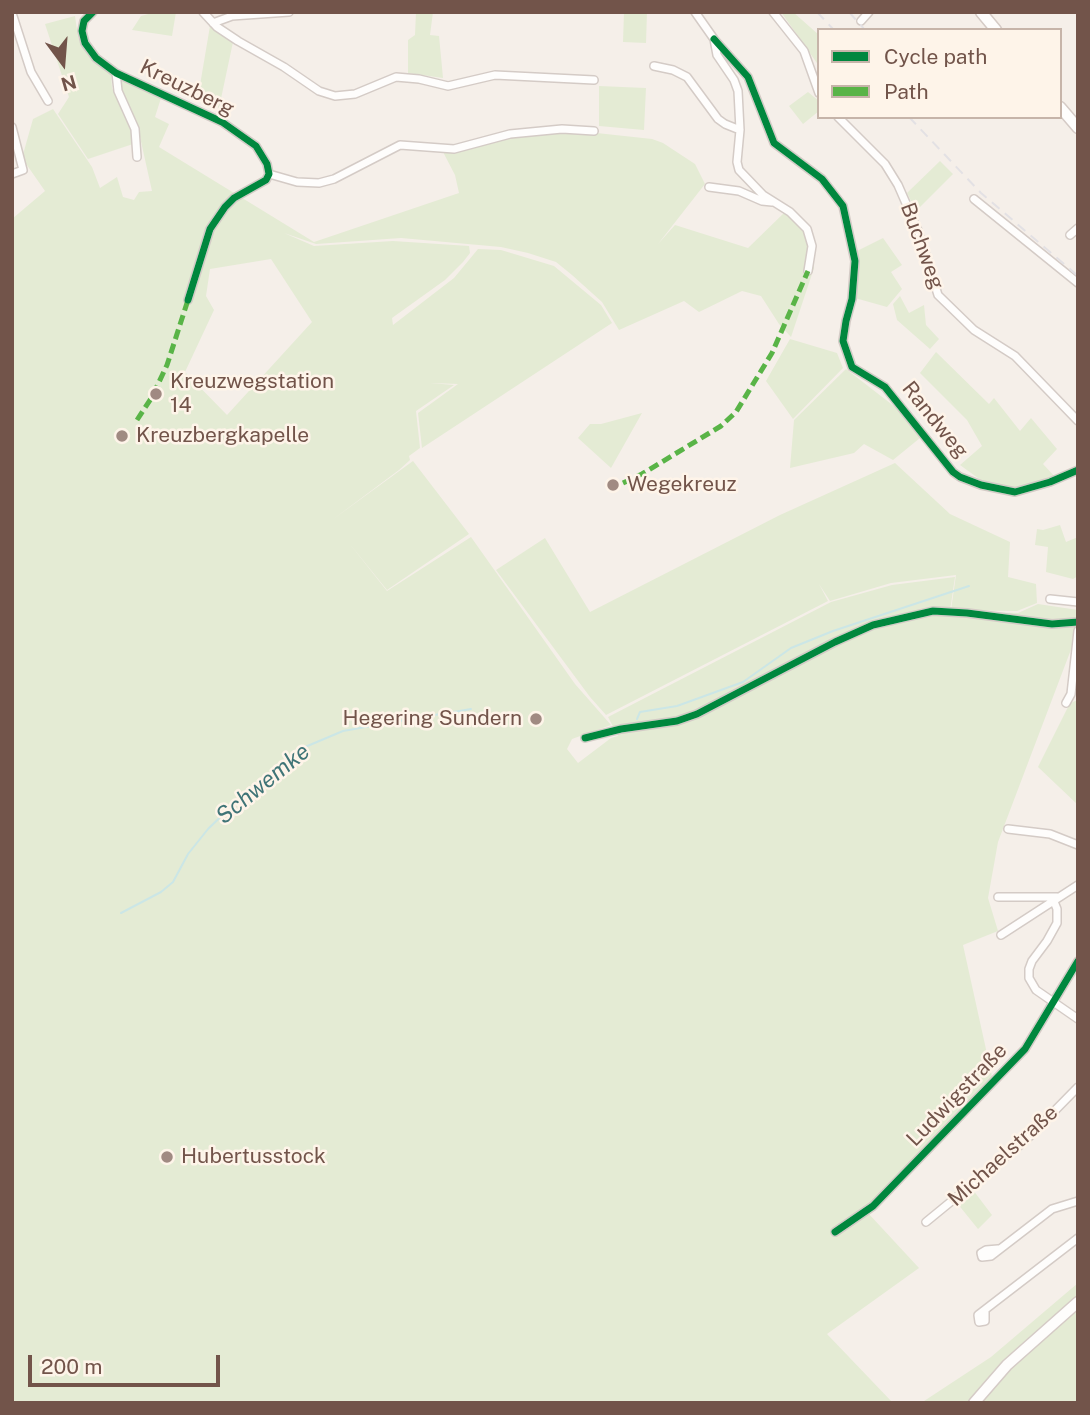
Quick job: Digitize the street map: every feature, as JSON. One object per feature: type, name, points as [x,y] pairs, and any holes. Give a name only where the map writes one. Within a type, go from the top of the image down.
[{"type":"main road","points":[[981,12],[994,28]]},
{"type":"main road","points":[[1062,109],[1078,128]]},
{"type":"main road","points":[[974,1403],[1007,1365],[1078,1302]]},
{"type":"street","name":"Kreuzberg","points":[[93,12],[83,24],[83,39],[96,58],[116,73],[228,126],[261,152],[269,174]]},
{"type":"street","points":[[203,12],[213,23],[313,87],[335,96],[350,96],[396,77],[448,86],[495,75],[594,80]]},
{"type":"street","points":[[213,23],[239,15],[289,12]]},
{"type":"street","points":[[686,12],[696,14],[714,39],[717,55],[738,91],[739,170],[763,195],[796,217],[809,234],[813,252],[808,271]]},
{"type":"street","points":[[773,12],[804,51],[817,87]]},
{"type":"street","points":[[861,22],[869,12]]},
{"type":"street","points":[[12,13],[31,72],[48,101]]},
{"type":"street","name":"Randweg","points":[[714,39],[748,77],[774,143],[822,180],[843,205],[855,261],[852,299],[843,341],[852,367],[886,387],[953,472],[965,479],[1015,492],[1043,485],[1078,470]]},
{"type":"street","points":[[654,66],[673,70],[687,77],[718,119],[740,130]]},
{"type":"street","points":[[116,73],[118,91],[135,129],[138,156]]},
{"type":"street","name":"Buchweg","points":[[840,119],[885,164],[893,176],[919,233],[940,297],[974,330],[1015,356],[1078,421]]},
{"type":"street","points":[[12,127],[23,170],[12,174]]},
{"type":"street","points":[[188,300],[210,229],[215,221],[234,198],[264,183],[269,174],[297,182],[319,183],[334,179],[400,145],[454,149],[519,132],[562,129],[594,131]]},
{"type":"street","points":[[709,187],[739,191],[762,201],[773,202]]},
{"type":"street","points":[[974,199],[1078,283]]},
{"type":"street","points":[[1070,235],[1078,228]]},
{"type":"street","points":[[1050,599],[1078,602]]},
{"type":"street","points":[[585,738],[621,729],[677,721],[697,714],[835,642],[885,622],[933,611],[1052,624],[1078,622]]},
{"type":"street","points":[[1066,703],[1071,694],[1075,671],[1077,636]]},
{"type":"street","points":[[1009,829],[1050,834],[1078,845]]},
{"type":"street","points":[[1001,935],[1078,885]]},
{"type":"street","points":[[998,897],[1056,898]]},
{"type":"street","points":[[1056,898],[1057,923],[1048,941],[1032,961],[1029,974],[1033,988],[1078,1019]]},
{"type":"street","name":"Ludwigstraße","points":[[835,1232],[873,1206],[1025,1049],[1078,961]]},
{"type":"street","name":"Michaelstraße","points":[[926,1222],[1025,1141],[1078,1087]]},
{"type":"street","points":[[998,1249],[1052,1209],[1078,1201]]},
{"type":"street","points":[[985,1310],[1078,1238]]},
{"type":"green space","points":[[156,12],[176,12],[172,36],[132,30],[141,16]]},
{"type":"green space","points":[[416,12],[433,12],[430,35],[439,36],[443,78],[408,73],[408,40],[415,35]]},
{"type":"green space","points":[[624,12],[647,12],[646,43],[623,42]]},
{"type":"green space","points":[[781,12],[793,12],[817,33],[817,63]]},
{"type":"green space","points":[[75,16],[82,47],[89,57],[111,74],[112,88],[131,128],[133,144],[88,159],[58,114],[69,97],[45,24]]},
{"type":"green space","points":[[210,26],[233,42],[219,108],[198,97]]},
{"type":"green space","points":[[124,81],[161,98],[155,117],[169,124],[159,147],[314,242],[459,193],[455,175],[442,150],[491,138],[569,130],[652,139],[695,164],[705,184],[658,244],[675,225],[748,248],[786,211],[803,225],[809,239],[814,268],[791,337],[761,296],[742,291],[699,312],[684,301],[619,330],[602,302],[572,275],[556,262],[528,253],[501,247],[401,238],[316,244],[284,233],[314,246],[393,241],[469,246],[470,253],[463,262],[445,280],[392,318],[393,325],[454,278],[478,249],[501,250],[554,266],[601,305],[612,323],[422,448],[418,413],[458,384],[430,383],[454,385],[416,411],[420,448],[409,456],[410,460],[399,470],[332,520],[413,461],[469,534],[387,590],[349,543],[387,591],[471,537],[575,684],[611,725],[572,739],[567,749],[578,763],[611,738],[618,736],[608,717],[831,602],[892,585],[955,577],[950,611],[1018,613],[1038,604],[1078,610],[1078,631],[998,842],[988,898],[998,931],[963,945],[993,1081],[868,1213],[919,1268],[827,1334],[893,1403],[12,1403],[12,219],[45,191],[22,158],[33,119],[53,109],[92,167],[100,188],[117,177],[123,197],[134,200],[139,192],[152,191],[138,128],[119,88],[120,82]],"holes":[[[271,259],[312,322],[227,415],[185,372],[214,310],[206,296],[210,269]]]},
{"type":"green space","points":[[599,86],[646,88],[644,130],[599,126]]},
{"type":"green space","points":[[808,92],[817,99],[817,113],[803,124],[789,106]]},
{"type":"green space","points":[[940,161],[953,174],[916,211],[907,193]]},
{"type":"green space","points":[[883,238],[902,265],[891,272],[902,289],[887,307],[855,298],[857,251]]},
{"type":"green space","points":[[900,296],[909,313],[924,305],[926,325],[939,339],[930,349],[897,320],[893,304]]},
{"type":"green space","points":[[790,339],[837,353],[843,368],[793,419],[766,381]]},
{"type":"green space","points":[[936,352],[989,404],[994,398],[1020,431],[1031,418],[1057,449],[1043,464],[1056,478],[1019,488],[989,486],[960,465],[982,446],[967,420],[920,373]]},
{"type":"green space","points":[[846,369],[899,410],[920,438],[893,460],[864,444],[854,453],[790,468],[794,420]]},
{"type":"green space","points":[[642,413],[611,468],[578,438],[590,424],[601,424]]},
{"type":"green space","points":[[895,463],[950,514],[1010,542],[1008,577],[1036,584],[1037,603],[1017,611],[951,610],[956,575],[891,583],[830,601],[819,584],[828,601],[606,715],[496,570],[545,538],[590,612],[780,515]]},
{"type":"green space","points":[[1060,525],[1066,542],[1078,537],[1078,576],[1073,579],[1046,572],[1048,547],[1035,545],[1037,529]]},
{"type":"green space","points":[[1078,700],[1078,805],[1038,767],[1070,703]]},
{"type":"green space","points":[[973,1190],[992,1215],[978,1229],[957,1203]]},
{"type":"green space","points":[[1078,1283],[1078,1297],[1000,1365],[967,1403],[921,1403],[991,1357]]},
{"type":"green space","points":[[1078,1306],[1078,1403],[978,1403],[1006,1371]]},
{"type":"waterway","name":"Schwemke","points":[[637,719],[640,712],[677,706],[743,682],[791,648],[833,631],[969,586]]},
{"type":"waterway","name":"Schwemke","points":[[448,713],[471,709]]},
{"type":"waterway","name":"Schwemke","points":[[121,913],[161,892],[173,882],[188,854],[208,829],[234,804],[270,778],[305,747],[343,731],[440,714]]},
{"type":"railway","points":[[817,12],[832,28]]},
{"type":"railway","points":[[849,12],[863,28]]},
{"type":"railway","points":[[911,119],[981,193],[1078,276]]},
{"type":"marked path","points":[[623,483],[721,426],[736,412],[772,353],[808,271]]},
{"type":"marked path","points":[[137,420],[152,397],[167,365],[188,300]]},
{"type":"cycle path","points":[[93,12],[84,21],[82,31],[85,43],[96,58],[116,73],[222,122],[256,146],[267,164],[269,174],[266,180],[234,198],[210,229],[188,300]]},
{"type":"cycle path","points":[[714,39],[748,77],[774,143],[822,179],[843,206],[855,261],[852,299],[843,341],[852,367],[885,387],[953,472],[960,477],[981,485],[1015,492],[1078,470]]},
{"type":"cycle path","points":[[585,738],[621,729],[677,721],[697,714],[873,625],[933,611],[1052,624],[1078,622]]},
{"type":"cycle path","points":[[835,1232],[873,1206],[1025,1049],[1078,961]]},
{"type":"place","name":"Kreuzwegstation 14","points":[[156,394]]},
{"type":"place","name":"Kreuzbergkapelle","points":[[122,436]]},
{"type":"place","name":"Wegekreuz","points":[[613,485]]},
{"type":"place","name":"Hegering Sundern","points":[[536,719]]},
{"type":"place","name":"Hubertusstock","points":[[167,1157]]}]
